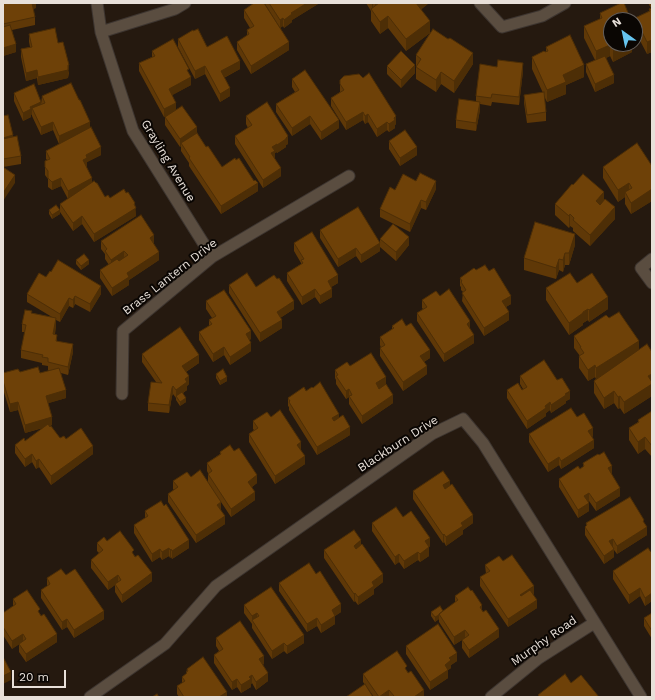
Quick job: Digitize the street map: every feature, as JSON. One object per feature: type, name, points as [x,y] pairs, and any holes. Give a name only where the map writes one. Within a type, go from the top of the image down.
[{"type":"street","name":"Grayling Avenue","points":[[97,3],[101,32],[133,131],[212,257]]},
{"type":"street","points":[[101,32],[175,9],[185,3]]},
{"type":"street","points":[[480,3],[502,26],[542,16],[565,3]]},
{"type":"street","name":"Brass Lantern Drive","points":[[122,394],[123,331],[212,257],[349,176]]},
{"type":"street","points":[[652,259],[641,268],[652,283]]},
{"type":"street","name":"Blackburn Drive","points":[[90,697],[165,644],[216,586],[432,434],[463,419],[483,443],[641,697]]},
{"type":"street","name":"Murphy Road","points":[[491,697],[539,658],[594,623]]},
{"type":"building","points":[[3,3],[32,3],[35,17],[3,24]]},
{"type":"building","points":[[254,3],[264,3],[289,42],[251,66],[237,42],[249,34],[247,30],[254,26],[244,10]]},
{"type":"building","points":[[269,3],[307,3],[291,13],[292,14],[284,20],[283,18],[280,20]]},
{"type":"building","points":[[379,3],[416,3],[430,21],[406,39],[388,16],[380,22],[371,9]]},
{"type":"building","points":[[621,3],[624,3],[628,12],[603,12],[603,48],[596,51],[584,26],[602,18],[600,13]]},
{"type":"building","points":[[652,8],[652,40],[647,42],[643,34],[643,14],[650,11],[649,9]]},
{"type":"building","points":[[10,25],[16,44],[3,48],[3,27]]},
{"type":"building","points":[[55,28],[58,43],[63,42],[69,65],[68,70],[38,77],[37,70],[26,73],[21,49],[32,47],[29,34]]},
{"type":"building","points":[[198,29],[207,47],[227,36],[240,61],[221,71],[230,88],[220,94],[205,66],[195,71],[178,39],[193,30]]},
{"type":"building","points":[[433,29],[473,53],[454,81],[441,72],[436,80],[416,67],[421,59],[416,55]]},
{"type":"building","points":[[570,35],[584,65],[563,75],[566,82],[547,90],[532,57],[544,51],[548,51],[546,47]]},
{"type":"building","points":[[173,39],[189,69],[187,70],[191,77],[169,89],[176,103],[164,109],[139,63],[155,56],[152,51]]},
{"type":"building","points":[[401,51],[415,65],[401,80],[387,66]]},
{"type":"building","points":[[605,56],[614,75],[595,84],[586,64]]},
{"type":"building","points":[[498,60],[523,63],[519,97],[492,94],[491,98],[476,96],[480,64],[497,67]]},
{"type":"building","points":[[305,70],[339,120],[321,132],[310,116],[292,128],[276,104],[299,90],[292,79]]},
{"type":"building","points":[[369,73],[396,116],[394,118],[395,120],[389,124],[387,122],[377,129],[368,114],[365,116],[363,112],[346,122],[331,98],[344,90],[340,84],[340,80],[344,76],[359,74],[363,78]]},
{"type":"building","points":[[71,83],[90,122],[59,136],[53,122],[41,127],[32,108],[45,103],[42,96]]},
{"type":"building","points":[[34,84],[41,102],[30,107],[31,109],[23,113],[14,93]]},
{"type":"building","points":[[544,92],[546,112],[527,115],[524,95]]},
{"type":"building","points":[[459,99],[480,102],[476,123],[456,120]]},
{"type":"building","points":[[267,102],[288,136],[286,139],[272,147],[275,151],[271,153],[281,168],[263,180],[235,136],[252,125],[246,116]]},
{"type":"building","points":[[182,106],[197,127],[180,139],[165,117]]},
{"type":"building","points":[[8,115],[13,135],[3,138],[3,116]]},
{"type":"building","points":[[91,127],[101,147],[86,155],[87,158],[83,160],[92,178],[68,191],[61,178],[52,182],[48,178],[48,171],[45,167],[45,161],[50,159],[46,151]]},
{"type":"building","points":[[405,130],[417,147],[400,158],[389,141]]},
{"type":"building","points":[[197,133],[222,167],[235,158],[236,160],[239,158],[254,181],[255,180],[258,183],[221,206],[189,158],[190,157],[181,143]]},
{"type":"building","points":[[17,136],[21,156],[3,159],[3,139]]},
{"type":"building","points":[[637,143],[652,166],[652,189],[631,203],[625,192],[632,188],[629,183],[618,190],[603,167]]},
{"type":"building","points":[[3,167],[15,175],[3,193]]},
{"type":"building","points":[[420,173],[436,181],[426,202],[421,200],[410,224],[380,209],[390,187],[395,190],[403,174],[416,181]]},
{"type":"building","points":[[583,174],[604,192],[596,201],[600,205],[605,199],[615,207],[590,235],[573,220],[574,218],[570,214],[569,216],[555,204],[572,184],[573,185]]},
{"type":"building","points":[[94,181],[97,183],[105,197],[108,195],[110,198],[124,189],[126,193],[128,192],[135,203],[136,208],[94,234],[82,216],[73,223],[60,204]]},
{"type":"building","points":[[56,205],[60,210],[52,215],[49,210]]},
{"type":"building","points":[[358,207],[380,243],[361,255],[356,248],[338,259],[320,230]]},
{"type":"building","points":[[141,215],[154,235],[150,238],[159,252],[127,273],[129,277],[112,288],[100,270],[117,259],[119,261],[128,255],[124,251],[111,260],[105,251],[107,249],[101,241]]},
{"type":"building","points":[[535,222],[575,234],[569,253],[565,253],[563,260],[559,259],[556,268],[524,258]]},
{"type":"building","points":[[393,224],[409,237],[396,252],[380,239]]},
{"type":"building","points":[[312,232],[338,275],[328,281],[332,289],[320,296],[315,289],[302,297],[287,273],[303,263],[301,260],[304,259],[294,243]]},
{"type":"building","points":[[84,254],[89,260],[81,266],[76,260]]},
{"type":"building","points":[[58,260],[101,286],[90,304],[75,296],[73,300],[69,298],[60,314],[27,294],[39,273],[46,277],[50,271],[51,272]]},
{"type":"building","points":[[485,265],[489,271],[494,268],[511,296],[502,301],[509,312],[484,328],[462,293],[466,290],[460,278],[474,268],[476,270]]},
{"type":"building","points":[[247,273],[256,287],[274,275],[277,279],[279,278],[294,301],[277,312],[282,320],[260,333],[229,285]]},
{"type":"building","points":[[570,273],[577,283],[592,273],[608,297],[589,310],[588,309],[583,312],[569,323],[546,288]]},
{"type":"building","points":[[449,289],[470,321],[467,324],[474,335],[444,354],[417,313],[427,307],[422,300],[436,291],[440,296]]},
{"type":"building","points":[[224,290],[251,331],[246,334],[251,343],[230,357],[224,347],[213,354],[199,332],[212,324],[209,320],[216,316],[206,301]]},
{"type":"building","points":[[25,310],[32,311],[31,313],[56,318],[53,334],[57,335],[56,341],[73,344],[68,367],[48,362],[48,358],[42,357],[43,355],[21,350],[26,325],[22,324]]},
{"type":"building","points":[[619,312],[639,341],[596,368],[595,365],[588,370],[579,356],[584,353],[574,336],[606,315],[609,318]]},
{"type":"building","points":[[402,319],[406,326],[411,323],[430,350],[420,356],[427,366],[403,382],[380,348],[385,345],[380,337],[394,328],[392,326]]},
{"type":"building","points":[[180,327],[199,355],[182,366],[189,376],[185,379],[187,382],[176,390],[173,386],[169,405],[148,403],[151,382],[162,383],[142,354]]},
{"type":"building","points":[[647,344],[652,352],[652,374],[648,376],[652,384],[624,402],[614,391],[604,398],[594,381]]},
{"type":"building","points":[[371,353],[386,377],[376,383],[379,389],[386,384],[393,395],[362,416],[349,396],[352,395],[349,389],[346,391],[336,376],[338,375],[335,370],[347,362],[350,366]]},
{"type":"building","points":[[544,360],[557,380],[562,378],[570,391],[551,405],[550,402],[545,406],[546,408],[527,421],[507,390],[518,383],[522,390],[527,387],[520,376]]},
{"type":"building","points":[[38,367],[40,373],[59,368],[66,390],[46,396],[52,417],[25,425],[18,402],[10,404],[3,381],[3,373],[18,369],[20,372]]},
{"type":"building","points":[[223,369],[227,377],[220,381],[216,374]]},
{"type":"building","points":[[320,382],[339,414],[332,418],[334,421],[343,415],[350,427],[317,447],[288,398],[304,387],[306,391],[312,387],[313,388]]},
{"type":"building","points":[[182,392],[186,398],[180,402],[176,396]]},
{"type":"building","points":[[571,408],[577,417],[584,413],[593,428],[588,431],[594,440],[561,461],[559,457],[548,464],[529,434]]},
{"type":"building","points":[[280,410],[301,442],[297,445],[305,456],[275,476],[249,434],[258,428],[253,421],[267,412],[271,417]]},
{"type":"building","points":[[652,411],[652,446],[645,437],[638,442],[629,428]]},
{"type":"building","points":[[48,424],[60,438],[64,436],[66,439],[81,428],[93,446],[51,476],[39,459],[36,461],[32,454],[25,459],[15,445],[24,438],[25,441]]},
{"type":"building","points":[[230,445],[234,451],[239,448],[257,475],[248,482],[255,492],[231,509],[208,474],[212,471],[207,463],[221,454],[220,452]]},
{"type":"building","points":[[604,452],[612,466],[608,468],[620,488],[596,503],[589,493],[584,496],[589,503],[578,510],[559,479],[578,466],[580,469],[584,466],[583,463]]},
{"type":"building","points":[[200,470],[221,502],[217,505],[225,516],[196,535],[168,494],[178,487],[173,481],[187,472],[191,477]]},
{"type":"building","points":[[443,471],[450,481],[443,485],[445,489],[452,484],[473,515],[461,523],[463,526],[446,537],[444,534],[443,535],[413,491]]},
{"type":"building","points":[[630,497],[647,527],[617,546],[613,539],[609,541],[614,549],[604,556],[585,527],[587,525],[586,523]]},
{"type":"building","points":[[161,501],[164,506],[166,504],[189,540],[172,551],[169,548],[162,552],[160,549],[152,554],[134,525],[148,516],[145,511]]},
{"type":"building","points":[[396,507],[403,517],[411,511],[430,538],[425,541],[429,547],[420,554],[418,552],[404,561],[399,554],[395,557],[372,523]]},
{"type":"building","points":[[354,530],[361,540],[354,546],[356,549],[362,544],[383,574],[372,582],[374,586],[358,597],[355,593],[354,594],[324,550]]},
{"type":"building","points":[[120,531],[134,550],[132,552],[135,557],[138,555],[152,573],[122,595],[115,584],[121,580],[118,575],[108,582],[91,560],[103,550],[97,543],[104,537],[107,541]]},
{"type":"building","points":[[648,548],[652,552],[652,593],[645,598],[640,588],[629,595],[613,571]]},
{"type":"building","points":[[512,555],[534,586],[520,595],[521,596],[530,590],[537,600],[508,619],[480,577],[490,571],[485,565],[499,556],[503,561]]},
{"type":"building","points":[[309,563],[316,574],[320,571],[341,604],[332,610],[335,616],[321,625],[317,618],[307,624],[279,583]]},
{"type":"building","points":[[61,569],[66,575],[75,569],[104,611],[74,630],[67,619],[62,622],[41,590],[50,584],[47,578]]},
{"type":"building","points":[[271,587],[304,635],[287,646],[284,643],[272,651],[252,620],[259,616],[257,613],[252,616],[244,605]]},
{"type":"building","points":[[468,587],[471,591],[472,590],[482,605],[480,607],[483,612],[486,610],[499,629],[469,650],[462,640],[469,635],[465,630],[454,637],[439,614],[458,600],[455,596]]},
{"type":"building","points":[[27,590],[40,609],[38,611],[41,616],[44,614],[57,634],[26,654],[19,644],[26,639],[23,634],[12,641],[3,627],[3,613],[16,604],[13,599]]},
{"type":"building","points":[[440,606],[443,611],[435,617],[431,612]]},
{"type":"building","points":[[652,613],[652,631],[644,618]]},
{"type":"building","points":[[240,621],[264,656],[259,659],[268,673],[256,682],[252,675],[249,677],[251,679],[241,685],[237,679],[232,682],[214,655],[223,649],[216,638]]},
{"type":"building","points":[[438,624],[457,653],[449,658],[451,660],[445,665],[448,670],[430,682],[406,646]]},
{"type":"building","points":[[397,651],[407,666],[405,668],[408,673],[411,671],[424,690],[414,697],[392,697],[394,696],[389,690],[379,697],[363,674]]},
{"type":"building","points":[[3,657],[11,672],[3,676]]},
{"type":"building","points":[[203,657],[227,692],[219,697],[184,697],[177,686],[185,681],[182,677],[187,673],[187,669]]},
{"type":"building","points":[[565,674],[571,683],[581,675],[599,697],[540,697],[538,695]]},
{"type":"building","points":[[365,684],[373,697],[346,697]]},
{"type":"building","points":[[157,694],[159,697],[152,697]]}]
